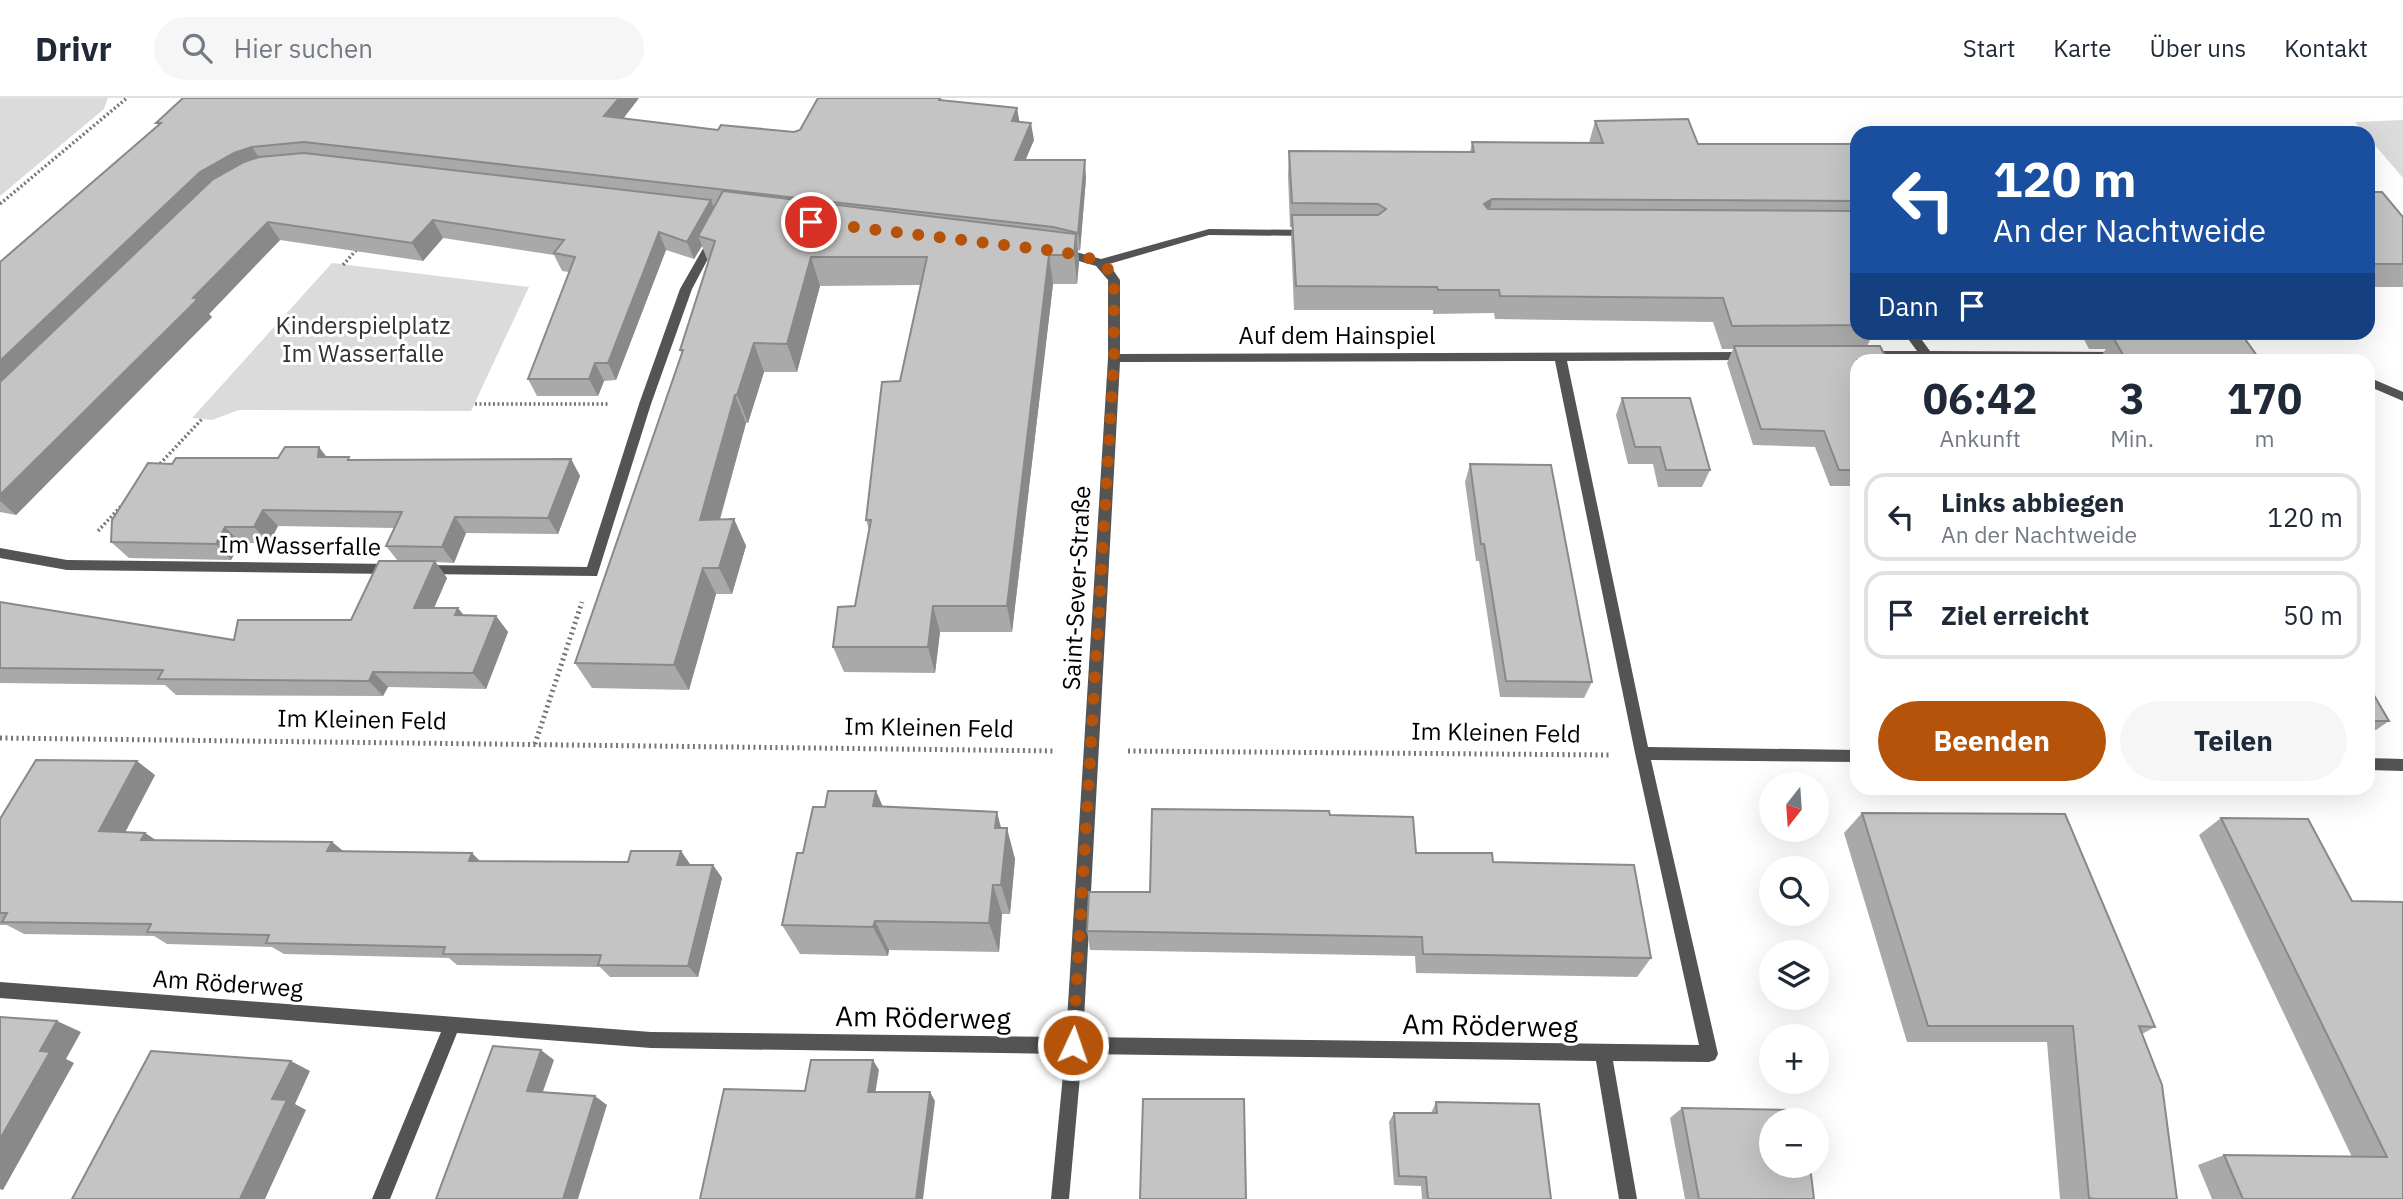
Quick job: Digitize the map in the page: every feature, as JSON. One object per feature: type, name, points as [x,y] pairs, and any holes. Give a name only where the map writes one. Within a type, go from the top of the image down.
[{"type":"street","points":[[592,572],[645,404],[686,289],[723,224]]},
{"type":"street","points":[[1055,251],[1101,263],[1209,232],[1320,233]]},
{"type":"street","name":"Saint-Sever-Straße","points":[[1060,1199],[1073,1045],[1114,358],[1114,280],[1111,272],[1101,263]]},
{"type":"street","points":[[1915,340],[1926,354]]},
{"type":"street","points":[[1560,356],[1642,753],[1850,757]]},
{"type":"street","name":"Auf dem Hainspiel","points":[[1114,358],[1763,356]]},
{"type":"street","points":[[2375,384],[2403,397]]},
{"type":"street","name":"Im Wasserfalle","points":[[0,554],[67,565],[592,572]]},
{"type":"street","name":"Am Röderweg","points":[[0,990],[651,1040],[1709,1054],[1642,753]]},
{"type":"street","points":[[2375,764],[2403,765]]},
{"type":"street","points":[[382,1199],[452,1026]]},
{"type":"street","name":"Am Röderweg","points":[[1603,1053],[1628,1199]]},
{"type":"path","points":[[0,204],[127,98]]},
{"type":"path","points":[[343,265],[360,245]]},
{"type":"path","points":[[475,404],[645,404]]},
{"type":"path","points":[[157,467],[202,419]]},
{"type":"path","points":[[67,565],[130,497]]},
{"type":"path","points":[[535,744],[592,572]]},
{"type":"path","name":"Im Kleinen Feld","points":[[0,738],[1602,756],[1642,753]]},
{"type":"green space","points":[[0,98],[108,98],[104,109],[0,196]]},
{"type":"green space","points":[[2403,120],[2403,178],[2375,145],[2375,126],[2358,126],[2355,122]]},
{"type":"green space","name":"Kinderspielplatz Im Wasserfalle","points":[[332,263],[529,287],[471,411],[239,410],[212,420],[192,418]]},
{"type":"building","points":[[183,98],[619,98],[604,116],[718,130],[721,125],[794,132],[800,130],[818,98],[940,98],[939,100],[1017,108],[1012,121],[1031,123],[1015,160],[1085,160],[1078,233],[1053,227],[304,142],[252,147],[234,153],[200,172],[0,361],[0,262],[161,123],[156,123]]},
{"type":"building","points":[[1688,119],[1698,144],[1850,144],[1850,201],[1492,199],[1484,204],[1488,209],[1850,211],[1850,325],[1732,326],[1723,298],[1500,296],[1499,290],[1296,286],[1292,215],[1378,215],[1386,209],[1378,204],[1292,203],[1289,151],[1474,152],[1472,142],[1603,143],[1595,121]]},
{"type":"building","points":[[304,153],[711,200],[687,242],[659,232],[608,363],[595,363],[589,379],[528,379],[575,257],[554,253],[564,240],[433,220],[412,243],[268,222],[193,298],[198,299],[0,495],[0,382],[212,180],[244,162],[259,157]]},
{"type":"building","points":[[723,191],[1076,234],[1074,255],[1049,255],[1007,606],[933,606],[928,647],[833,647],[838,607],[855,606],[871,520],[866,520],[882,382],[900,381],[927,257],[811,257],[787,344],[754,343],[735,395],[700,520],[734,519],[719,568],[703,568],[674,665],[575,663],[683,350],[680,350],[715,241],[698,236]]},
{"type":"building","points":[[2375,192],[2382,192],[2403,217],[2403,264],[2375,264]]},
{"type":"building","points":[[2115,340],[2246,340],[2256,354],[2123,354]]},
{"type":"building","points":[[1734,346],[1880,346],[1884,354],[1850,354],[1850,470],[1839,470],[1824,431],[1761,429]]},
{"type":"building","points":[[1622,398],[1690,398],[1710,470],[1666,470],[1660,447],[1635,447]]},
{"type":"building","points":[[285,447],[319,447],[318,457],[349,457],[348,460],[571,459],[548,518],[455,517],[442,547],[386,546],[402,512],[263,510],[254,527],[225,527],[216,544],[111,542],[112,520],[148,463],[172,464],[176,458],[278,458]]},
{"type":"building","points":[[1470,464],[1551,465],[1592,682],[1506,681],[1484,544],[1481,544]]},
{"type":"building","points":[[379,561],[435,561],[414,608],[458,608],[455,615],[496,616],[473,673],[373,672],[369,681],[158,679],[163,670],[0,668],[0,602],[234,640],[238,620],[351,620]]},
{"type":"building","points":[[2375,697],[2389,721],[2375,721]]},
{"type":"building","points":[[36,760],[137,761],[99,831],[145,833],[141,840],[332,842],[327,851],[472,853],[469,861],[628,862],[631,851],[681,851],[677,865],[713,865],[688,966],[598,965],[601,955],[443,954],[445,947],[266,943],[269,935],[147,932],[151,924],[2,922],[7,913],[0,913],[0,819]]},
{"type":"building","points":[[828,791],[876,791],[873,806],[997,812],[995,828],[1007,828],[1001,885],[993,885],[989,923],[875,921],[873,927],[782,925],[797,853],[803,853],[813,807],[825,807]]},
{"type":"building","points":[[1152,809],[1329,811],[1330,815],[1413,817],[1416,853],[1492,853],[1493,862],[1634,865],[1651,958],[1423,954],[1422,937],[1087,931],[1089,892],[1150,892]]},
{"type":"building","points":[[1862,813],[2065,814],[2155,1027],[2139,1026],[2162,1085],[2177,1199],[2089,1198],[2073,1026],[1928,1026]]},
{"type":"building","points":[[2221,818],[2308,819],[2352,901],[2403,902],[2403,1199],[2243,1199],[2224,1155],[2387,1157]]},
{"type":"building","points":[[0,1017],[57,1021],[40,1051],[50,1052],[0,1139]]},
{"type":"building","points":[[493,1046],[541,1050],[527,1091],[595,1096],[563,1199],[436,1199]]},
{"type":"building","points":[[151,1051],[291,1061],[272,1099],[287,1100],[240,1199],[72,1199]]},
{"type":"building","points":[[811,1060],[873,1060],[868,1092],[930,1092],[916,1199],[700,1199],[724,1089],[805,1091]]},
{"type":"building","points":[[1143,1099],[1244,1099],[1246,1199],[1140,1199]]},
{"type":"building","points":[[1436,1102],[1539,1104],[1551,1199],[1428,1199],[1426,1177],[1399,1176],[1394,1113],[1437,1113]]},
{"type":"building","points":[[1682,1108],[1759,1109],[1759,1178],[1811,1178],[1814,1199],[1699,1199]]},
{"type":"route","points":[[811,222],[1083,256],[1101,263],[1111,272],[1114,280],[1114,358],[1073,1045]]}]
